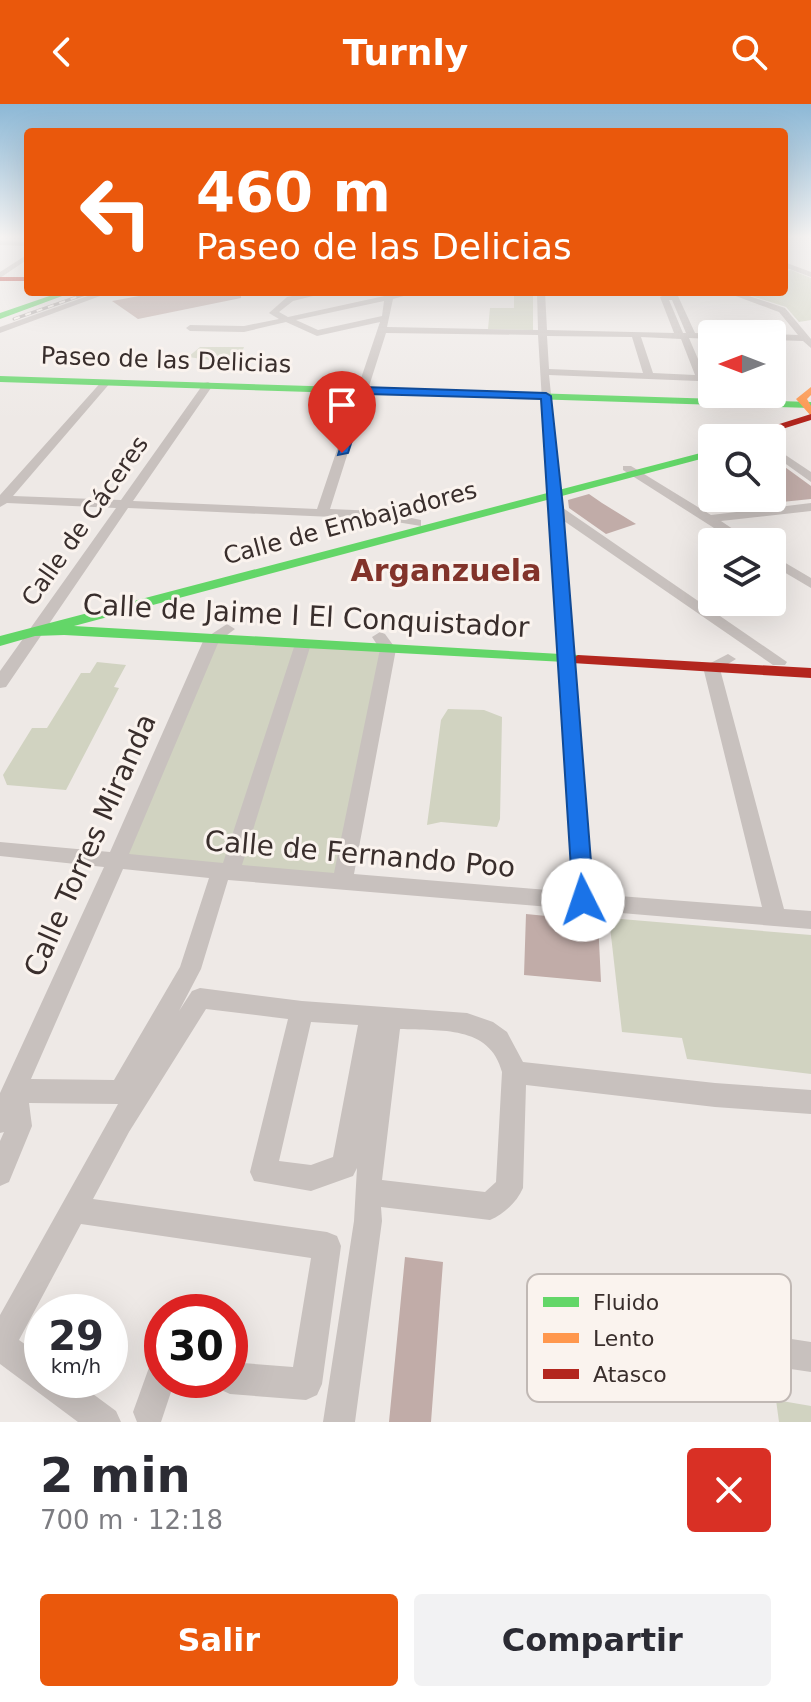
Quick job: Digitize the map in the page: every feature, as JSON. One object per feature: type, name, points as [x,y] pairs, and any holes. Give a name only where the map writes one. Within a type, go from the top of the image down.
[{"type":"main road","points":[[0,316],[53,298]]},
{"type":"main road","name":"Paseo de las Delicias","points":[[0,379],[698,401]]},
{"type":"main road","name":"Paseo de las Delicias","points":[[786,405],[809,406]]},
{"type":"main road","points":[[771,424],[809,406]]},
{"type":"main road","points":[[786,433],[811,427]]},
{"type":"main road","name":"Calle de Embajadores","points":[[0,641],[121,607],[556,497],[698,450]]},
{"type":"main road","name":"Calle de Embajadores","points":[[631,470],[698,456]]},
{"type":"main road","name":"Calle de Embajadores","points":[[0,627],[416,523],[556,497]]},
{"type":"main road","name":"Calle de Jaime I El Conquistador","points":[[86,606],[111,603],[151,624],[220,634],[303,644],[384,643]]},
{"type":"main road","name":"Calle de Jaime I El Conquistador","points":[[36,632],[220,634],[720,663],[811,673]]},
{"type":"main road","name":"Calle de Jaime I El Conquistador","points":[[720,663],[811,664]]},
{"type":"street","points":[[0,330],[91,298]]},
{"type":"street","points":[[297,298],[273,310],[312,332],[322,333],[386,318]]},
{"type":"street","points":[[190,328],[244,329],[380,298]]},
{"type":"street","points":[[322,513],[386,318],[390,298]]},
{"type":"street","points":[[541,298],[541,333],[556,497],[583,900]]},
{"type":"street","points":[[745,298],[782,310],[808,342]]},
{"type":"street","points":[[794,327],[811,324]]},
{"type":"street","points":[[382,330],[698,336]]},
{"type":"street","points":[[636,335],[649,376]]},
{"type":"street","points":[[685,336],[698,370]]},
{"type":"street","points":[[786,339],[808,342]]},
{"type":"street","points":[[544,372],[698,378]]},
{"type":"street","points":[[1,500],[106,382]]},
{"type":"street","name":"Calle de Cáceres","points":[[0,683],[208,385]]},
{"type":"street","points":[[786,461],[811,478]]},
{"type":"street","points":[[631,470],[723,528]]},
{"type":"street","points":[[556,497],[779,662]]},
{"type":"street","points":[[1,500],[378,515],[416,523]]},
{"type":"street","points":[[786,510],[811,507]]},
{"type":"street","points":[[709,519],[763,512]]},
{"type":"street","points":[[786,568],[811,584]]},
{"type":"street","name":"Calle Torres Miranda","points":[[0,1121],[220,634]]},
{"type":"street","points":[[343,881],[384,643]]},
{"type":"street","points":[[0,1173],[19,1126],[15,1091],[121,1092],[190,969],[303,644]]},
{"type":"street","points":[[720,663],[775,917]]},
{"type":"street","name":"Calle de Fernando Poo","points":[[0,849],[811,920]]},
{"type":"street","points":[[24,1362],[0,1345],[120,1123],[200,998],[302,1011],[467,1023],[490,1030],[511,1056],[514,1072],[509,1188],[490,1206],[367,1192]]},
{"type":"street","points":[[302,1011],[263,1172],[311,1178],[344,1167],[381,1017]]},
{"type":"street","points":[[339,1422],[368,1221],[367,1192],[381,1017]]},
{"type":"street","points":[[514,1072],[715,1095],[811,1102]]},
{"type":"street","points":[[86,1212],[327,1246],[306,1384],[248,1379]]},
{"type":"street","points":[[791,1354],[811,1357]]},
{"type":"street","points":[[72,1398],[105,1422]]},
{"type":"street","points":[[149,1412],[154,1398]]},
{"type":"green space","points":[[514,298],[533,298],[533,330],[488,329],[490,308],[514,308]]},
{"type":"green space","points":[[756,298],[811,298],[811,320],[799,322],[786,307]]},
{"type":"green space","points":[[200,347],[244,347],[241,355],[225,356],[233,357],[232,363],[188,357]]},
{"type":"green space","points":[[212,639],[388,649],[343,881],[117,860]]},
{"type":"green space","points":[[97,662],[126,665],[114,687],[119,688],[66,790],[7,785],[3,775],[32,728],[47,728],[81,673],[90,673]]},
{"type":"green space","points":[[448,709],[484,710],[502,717],[500,819],[497,827],[441,822],[427,825],[441,720]]},
{"type":"green space","points":[[609,918],[811,935],[811,1074],[687,1059],[682,1038],[622,1032]]},
{"type":"green space","points":[[776,1402],[811,1406],[811,1422],[779,1422]]},
{"type":"building","points":[[131,298],[241,298],[138,319],[112,301]]},
{"type":"building","points":[[786,468],[811,486],[811,499],[786,502]]},
{"type":"building","points":[[589,494],[636,524],[606,534],[569,508],[568,500]]},
{"type":"building","points":[[526,914],[598,921],[601,982],[524,975]]},
{"type":"building","points":[[405,1257],[443,1262],[431,1422],[389,1422]]},
{"type":"railway","points":[[14,319],[75,298]]},
{"type":"traffic: fast","points":[[0,316],[53,298]]},
{"type":"traffic: fast","points":[[0,379],[811,405]]},
{"type":"traffic: fast","points":[[0,641],[698,457]]},
{"type":"traffic: fast","points":[[36,632],[64,630],[578,660]]},
{"type":"traffic: slow","points":[[811,390],[801,399],[811,413]]},
{"type":"traffic: jam","points":[[786,424],[811,417]]},
{"type":"traffic: jam","points":[[578,660],[811,673]]},
{"type":"district","name":"Arganzuela","points":[[446,570]]},
{"type":"route","points":[[342,453],[363,390],[546,396],[557,507],[583,900]]}]
